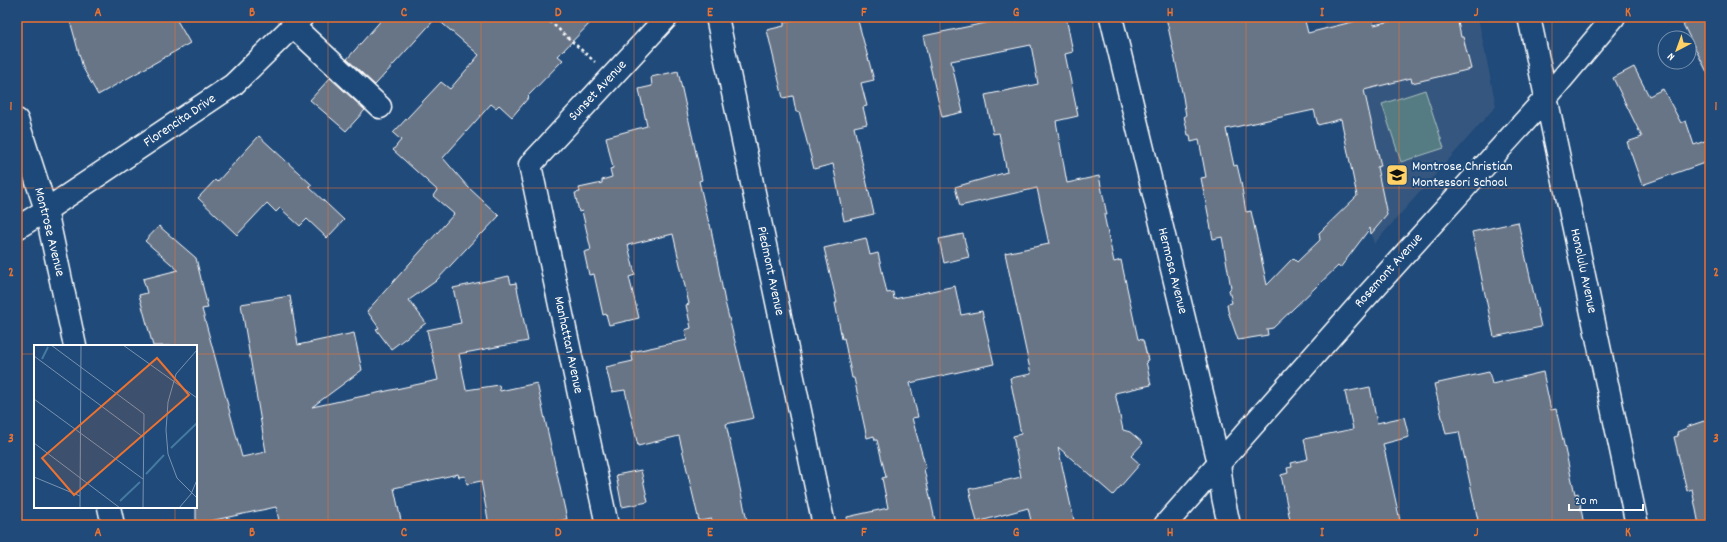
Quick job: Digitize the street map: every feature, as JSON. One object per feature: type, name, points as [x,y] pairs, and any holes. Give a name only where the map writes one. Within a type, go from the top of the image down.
[{"type":"street","name":"Sunset Avenue","points":[[530,166],[667,17]]},
{"type":"street","name":"Piedmont Avenue","points":[[717,17],[824,525]]},
{"type":"street","name":"Hermosa Avenue","points":[[1111,17],[1219,463],[1223,498],[1229,525]]},
{"type":"street","name":"Honolulu Avenue","points":[[1529,17],[1637,525]]},
{"type":"street","name":"Rosemont Avenue","points":[[1164,525],[1545,98],[1614,17]]},
{"type":"street","points":[[298,21],[380,107]]},
{"type":"street","name":"Florencita Drive","points":[[17,228],[233,84],[298,21]]},
{"type":"street","name":"Montrose Avenue","points":[[17,120],[46,210],[75,345]]},
{"type":"street","name":"Manhattan Avenue","points":[[530,166],[607,525]]},
{"type":"street","points":[[109,508],[113,525]]},
{"type":"path","points":[[545,17],[611,77]]},
{"type":"shaded area","name":"Montrose Christian Montessori School","points":[[1323,17],[1478,17],[1496,106],[1374,244]]},
{"type":"green space","points":[[1425,90],[1444,148],[1401,162],[1382,104]]},
{"type":"building","points":[[69,17],[175,17],[190,43],[98,95],[83,68]]},
{"type":"building","points":[[384,17],[596,17],[558,56],[563,60],[528,96],[529,97],[512,117],[499,105],[496,108],[491,104],[443,158],[468,187],[499,216],[436,281],[409,300],[426,323],[391,349],[376,329],[379,328],[367,311],[454,214],[433,196],[437,190],[393,150],[401,140],[393,133],[441,82],[450,89],[479,55],[436,18],[375,85],[347,59]]},
{"type":"building","points":[[805,17],[857,17],[874,80],[861,83],[867,106],[863,107],[867,124],[854,127],[874,214],[844,221],[833,164],[814,169],[799,111],[796,112],[793,96],[783,98],[767,30],[784,26],[784,22]]},
{"type":"building","points":[[1014,17],[1066,17],[1073,52],[1065,54],[1078,116],[1056,121],[1067,183],[1099,176],[1107,215],[1104,215],[1114,262],[1121,260],[1138,339],[1143,340],[1148,360],[1146,361],[1151,385],[1115,393],[1123,430],[1130,432],[1143,443],[1131,456],[1140,464],[1113,495],[1058,447],[1075,525],[1032,525],[1028,508],[977,522],[969,489],[1021,477],[1013,436],[1021,434],[1010,378],[1031,374],[1005,253],[1049,244],[1037,188],[960,206],[955,187],[1007,172],[999,133],[993,134],[985,95],[1038,84],[1031,45],[951,61],[963,112],[942,117],[923,36]]},
{"type":"building","points":[[1166,17],[1304,17],[1308,33],[1372,17],[1374,25],[1409,17],[1457,17],[1461,37],[1463,37],[1471,69],[1412,83],[1411,78],[1364,90],[1381,166],[1377,167],[1387,215],[1371,234],[1370,228],[1340,268],[1338,266],[1273,328],[1267,329],[1268,335],[1238,340],[1228,311],[1227,304],[1232,303],[1229,290],[1231,288],[1222,237],[1213,239],[1201,178],[1206,177],[1199,140],[1191,142],[1190,135],[1188,135],[1184,116],[1186,116]],"holes":[[[1314,110],[1318,125],[1341,119],[1357,196],[1319,233],[1320,240],[1297,262],[1293,258],[1267,285],[1251,211],[1246,212],[1237,165],[1234,166],[1226,129]]]},
{"type":"building","points":[[1697,17],[1710,17],[1710,78],[1697,52],[1697,30],[1686,30],[1683,24]]},
{"type":"building","points":[[1634,67],[1649,96],[1663,89],[1681,123],[1686,121],[1694,145],[1710,139],[1710,161],[1642,185],[1627,142],[1642,137],[1613,78]]},
{"type":"building","points":[[678,71],[702,180],[699,181],[710,224],[725,302],[754,418],[726,424],[748,525],[713,525],[712,519],[699,521],[679,436],[638,446],[625,390],[612,392],[606,367],[633,361],[631,352],[687,340],[685,330],[691,328],[686,305],[689,304],[673,234],[628,245],[635,275],[629,277],[639,318],[609,325],[606,314],[603,315],[594,274],[589,275],[584,252],[591,250],[582,211],[579,212],[575,193],[580,192],[579,188],[602,183],[602,180],[612,177],[610,169],[613,168],[606,137],[647,126],[639,89],[652,86],[651,77]]},
{"type":"building","points":[[330,78],[365,110],[346,131],[310,100]]},
{"type":"building","points":[[259,136],[312,185],[309,187],[344,220],[327,238],[307,219],[300,226],[280,208],[276,212],[267,203],[237,235],[198,198],[215,180],[217,182]]},
{"type":"building","points":[[1518,222],[1541,327],[1494,337],[1472,232]]},
{"type":"building","points":[[159,226],[196,258],[208,308],[202,309],[242,457],[266,452],[241,304],[290,296],[298,345],[354,333],[362,370],[312,407],[438,380],[427,330],[461,323],[453,288],[509,276],[511,284],[516,283],[528,341],[459,354],[466,390],[499,385],[500,391],[537,383],[567,519],[544,525],[489,525],[481,481],[467,484],[465,476],[459,477],[458,474],[394,488],[402,525],[280,525],[276,507],[196,524],[197,345],[153,345],[139,295],[147,293],[143,279],[178,270],[145,241]]},
{"type":"building","points":[[963,234],[969,257],[944,263],[939,239]]},
{"type":"building","points":[[866,238],[870,255],[878,253],[887,293],[893,292],[894,299],[955,286],[961,315],[982,311],[994,364],[910,383],[918,417],[912,418],[926,468],[924,469],[936,525],[848,525],[847,517],[888,508],[882,478],[886,477],[877,440],[875,440],[874,436],[867,438],[844,338],[842,339],[835,303],[837,303],[824,248]]},
{"type":"building","points":[[1489,372],[1492,384],[1543,372],[1551,410],[1556,409],[1575,494],[1578,493],[1584,525],[1479,525],[1459,432],[1446,434],[1434,384]]},
{"type":"building","points":[[1370,387],[1377,423],[1404,417],[1409,437],[1383,444],[1401,525],[1291,525],[1281,475],[1288,473],[1287,468],[1292,467],[1291,463],[1308,459],[1304,439],[1353,429],[1345,392]]},
{"type":"building","points":[[1710,419],[1710,525],[1699,525],[1692,489],[1687,491],[1674,437],[1678,436],[1677,432],[1687,428],[1686,427]]},
{"type":"building","points":[[641,470],[648,502],[622,507],[616,475]]},
{"type":"place","name":"Montrose Christian Montessori School","points":[[1397,175]]}]
